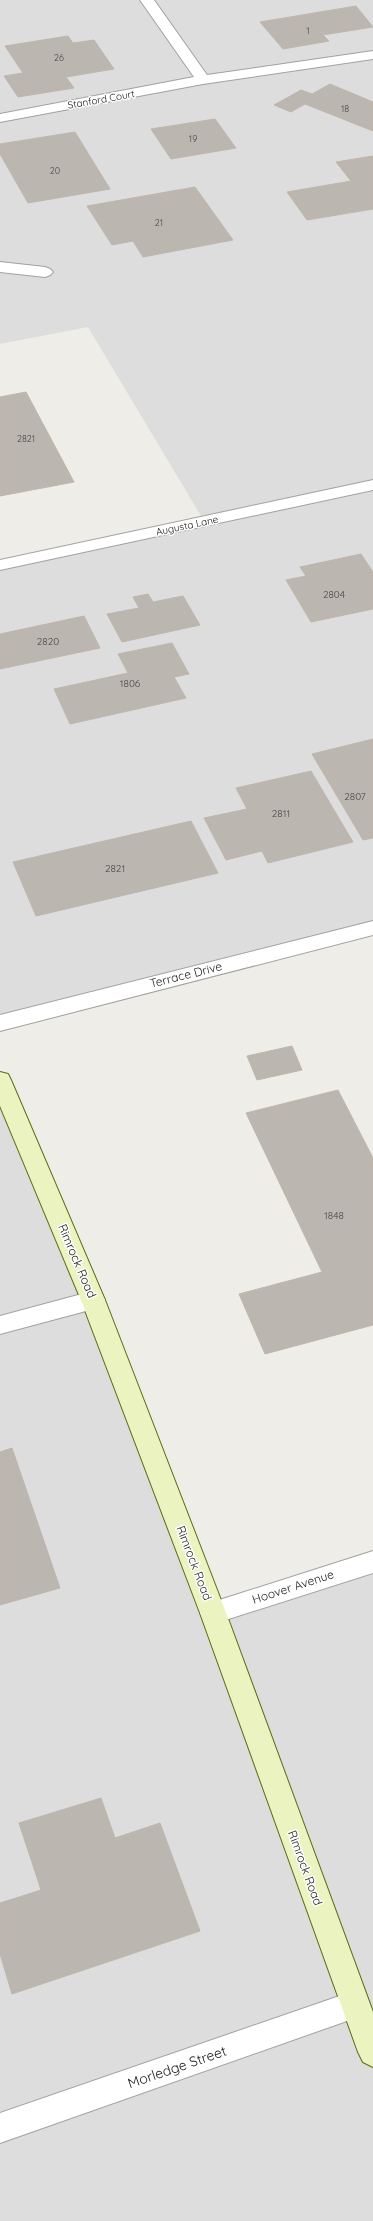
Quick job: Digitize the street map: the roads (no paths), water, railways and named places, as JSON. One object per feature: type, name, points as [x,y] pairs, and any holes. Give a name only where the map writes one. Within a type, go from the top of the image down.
[{"type":"main road","name":"Rimrock Road","points":[[0,1080],[94,1300],[213,1613],[354,2005],[373,2051]]},
{"type":"street","points":[[147,0],[203,80]]},
{"type":"street","name":"Stanford Court","points":[[0,118],[203,80],[373,55]]},
{"type":"street","points":[[0,267],[45,272]]},
{"type":"street","name":"Augusta Lane","points":[[0,565],[373,485]]},
{"type":"street","name":"Terrace Drive","points":[[0,1023],[373,928]]},
{"type":"street","points":[[0,1325],[94,1300]]},
{"type":"street","name":"Hoover Avenue","points":[[213,1613],[373,1562]]},
{"type":"street","name":"Morledge Street","points":[[0,2128],[354,2005]]}]
